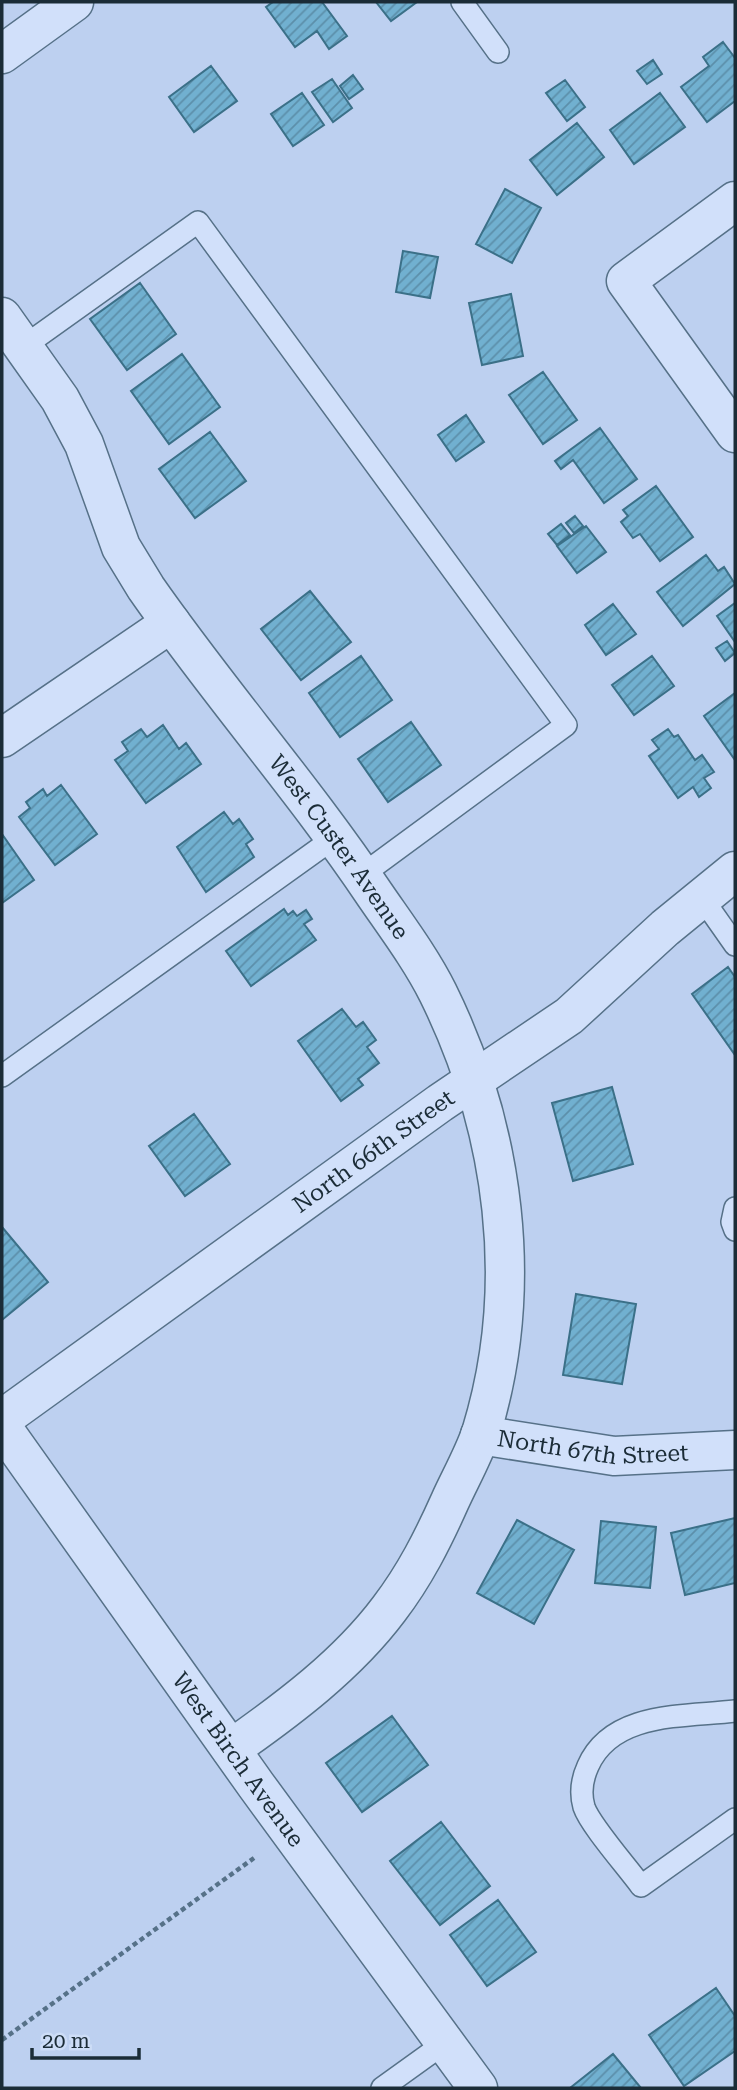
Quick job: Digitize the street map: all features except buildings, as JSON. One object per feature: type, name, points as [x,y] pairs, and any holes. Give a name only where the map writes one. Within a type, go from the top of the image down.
[{"type":"street","points":[[2,54],[67,4]]},
{"type":"street","points":[[735,201],[626,281],[735,433]]},
{"type":"street","name":"West Custer Avenue","points":[[13,332],[60,399],[84,444],[121,547],[171,623],[362,875],[437,990],[458,1037],[498,1171],[506,1240],[505,1303],[490,1397],[480,1435]]},
{"type":"street","points":[[2,738],[171,623]]},
{"type":"street","name":"North 66th Street","points":[[2,1419],[472,1082],[569,1016],[735,871]]},
{"type":"street","name":"West Birch Avenue","points":[[2,1427],[231,1749],[478,2088]]},
{"type":"street","name":"North 67th Street","points":[[231,1749],[299,1699],[342,1661],[389,1610],[425,1555],[480,1435],[614,1456],[735,1450]]},
{"type":"lane","points":[[462,2],[498,52]]},
{"type":"lane","points":[[13,332],[198,222],[566,724],[362,875]]},
{"type":"lane","points":[[2,1076],[334,838]]},
{"type":"lane","points":[[702,898],[735,945]]},
{"type":"lane","points":[[735,1208],[732,1222],[735,1230]]},
{"type":"lane","points":[[735,1711],[642,1721],[615,1733],[593,1753],[581,1780],[584,1809],[641,1886],[735,1819]]},
{"type":"lane","points":[[382,2088],[446,2042]]},
{"type":"path","points":[[2,2040],[254,1858]]}]
